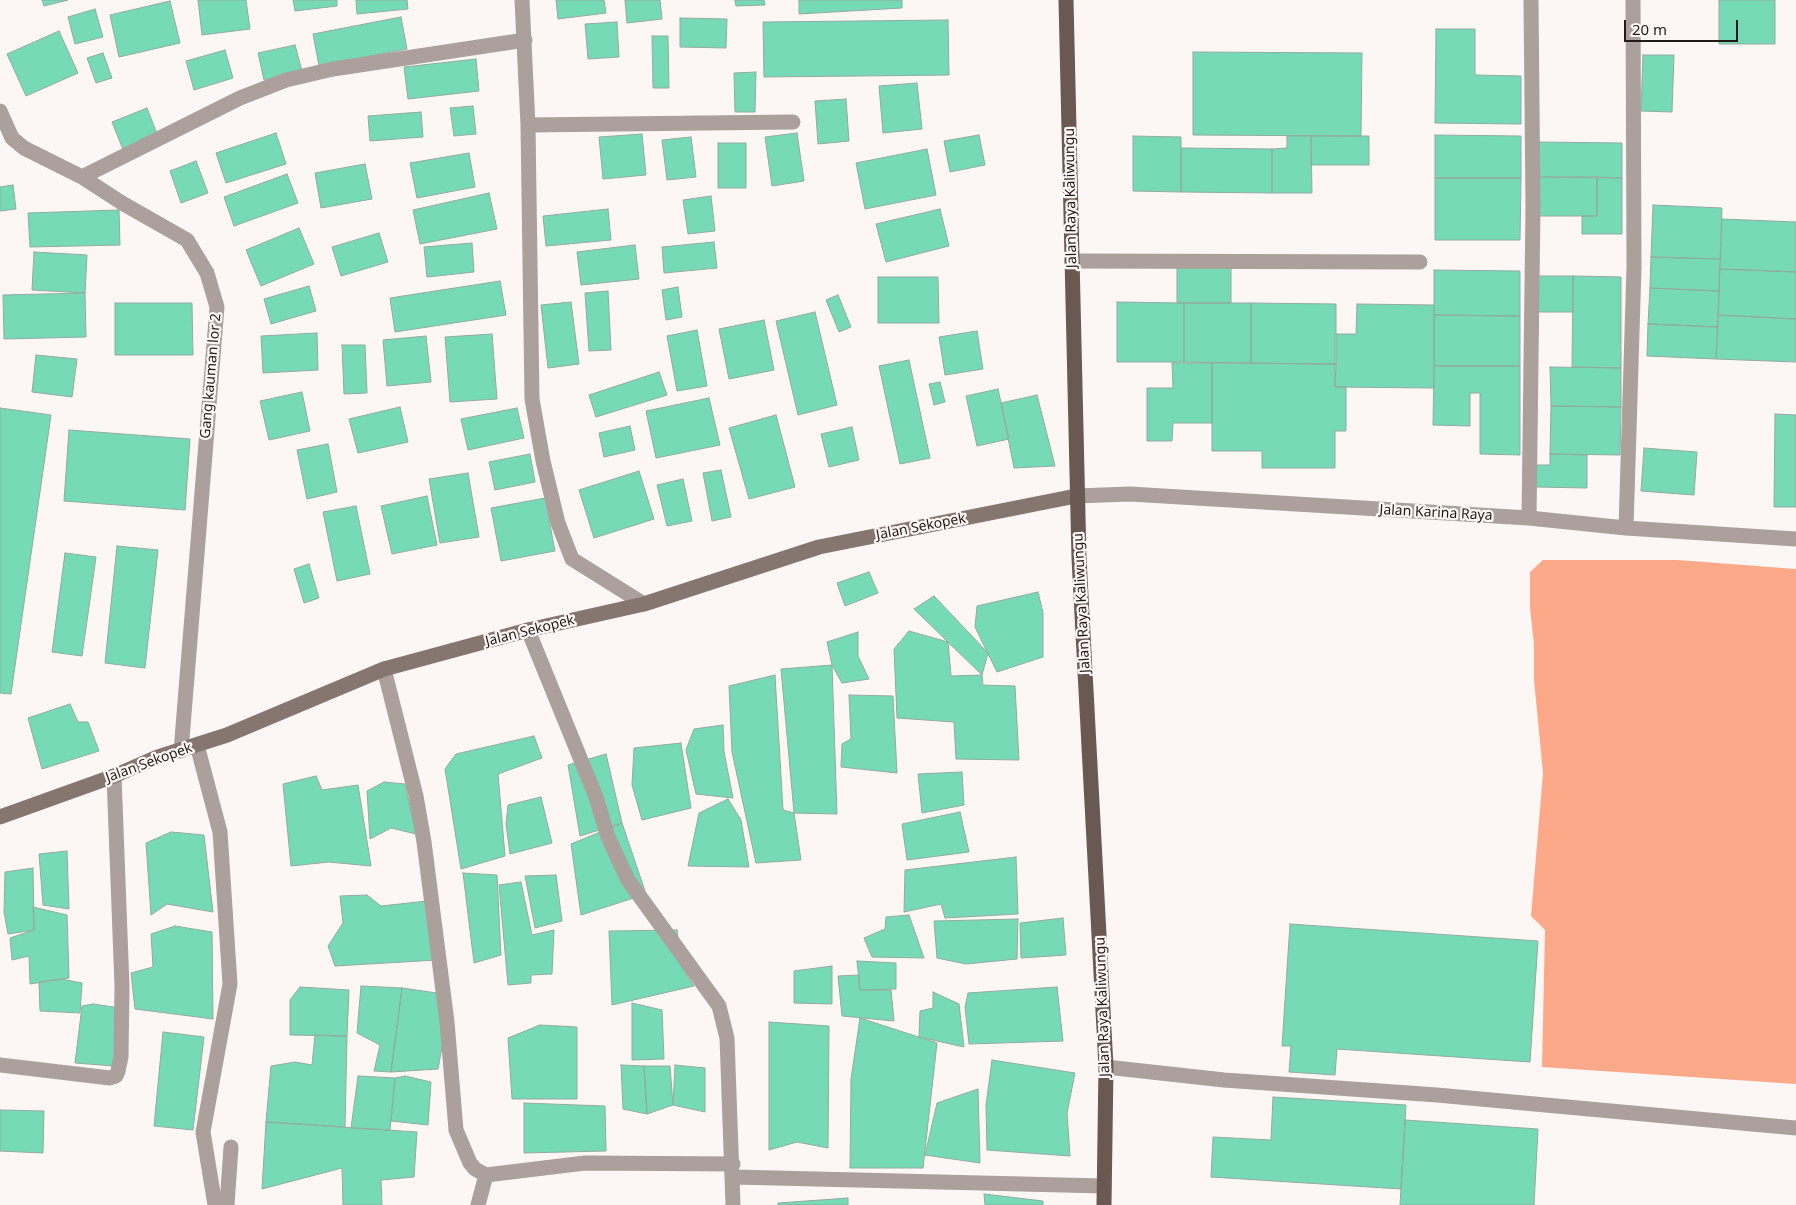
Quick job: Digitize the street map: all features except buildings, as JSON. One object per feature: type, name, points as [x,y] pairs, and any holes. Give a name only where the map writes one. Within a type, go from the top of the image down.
[{"type":"main road","name":"Jalan Raya Kaliwungu","points":[[1066,0],[1076,496],[1106,1067],[1104,1205]]},
{"type":"street","points":[[522,0],[526,40],[532,399],[558,524],[572,559],[644,604]]},
{"type":"street","points":[[1529,518],[1533,207],[1530,0]]},
{"type":"street","points":[[1626,528],[1634,267],[1633,0]]},
{"type":"street","points":[[82,177],[240,98],[286,80],[333,69],[526,40]]},
{"type":"street","name":"Gang kauman lor 2","points":[[0,111],[12,138],[24,148],[82,177],[122,203],[187,240],[208,273],[216,307],[181,751]]},
{"type":"street","points":[[528,125],[793,122]]},
{"type":"street","points":[[1072,261],[1420,262]]},
{"type":"street","name":"Jalan Karina Raya","points":[[1076,496],[1130,494],[1529,518],[1626,528],[1796,539]]},
{"type":"street","name":"Jalan Sekopek","points":[[0,816],[114,776],[156,758],[226,735],[384,669],[528,630],[644,604],[819,547],[1076,496]]},
{"type":"street","points":[[528,630],[596,797],[608,837],[628,880],[719,1006],[727,1038],[733,1205]]},
{"type":"street","points":[[384,669],[416,796],[424,842],[448,1031],[456,1130],[470,1163],[475,1169],[486,1175],[585,1163],[1104,1186]]},
{"type":"street","points":[[197,745],[220,832],[230,984],[202,1132],[215,1205]]},
{"type":"street","points":[[0,1065],[110,1078],[116,1076],[118,1071],[121,1057],[122,986],[114,776]]},
{"type":"street","points":[[1106,1067],[1224,1080],[1437,1095],[1796,1128]]},
{"type":"street","points":[[227,1205],[231,1147]]},
{"type":"street","points":[[478,1205],[486,1175]]},
{"type":"shaded area","points":[[1543,560],[1678,560],[1796,569],[1796,1084],[1542,1067],[1545,930],[1531,916],[1543,773],[1534,680],[1530,572]]}]
